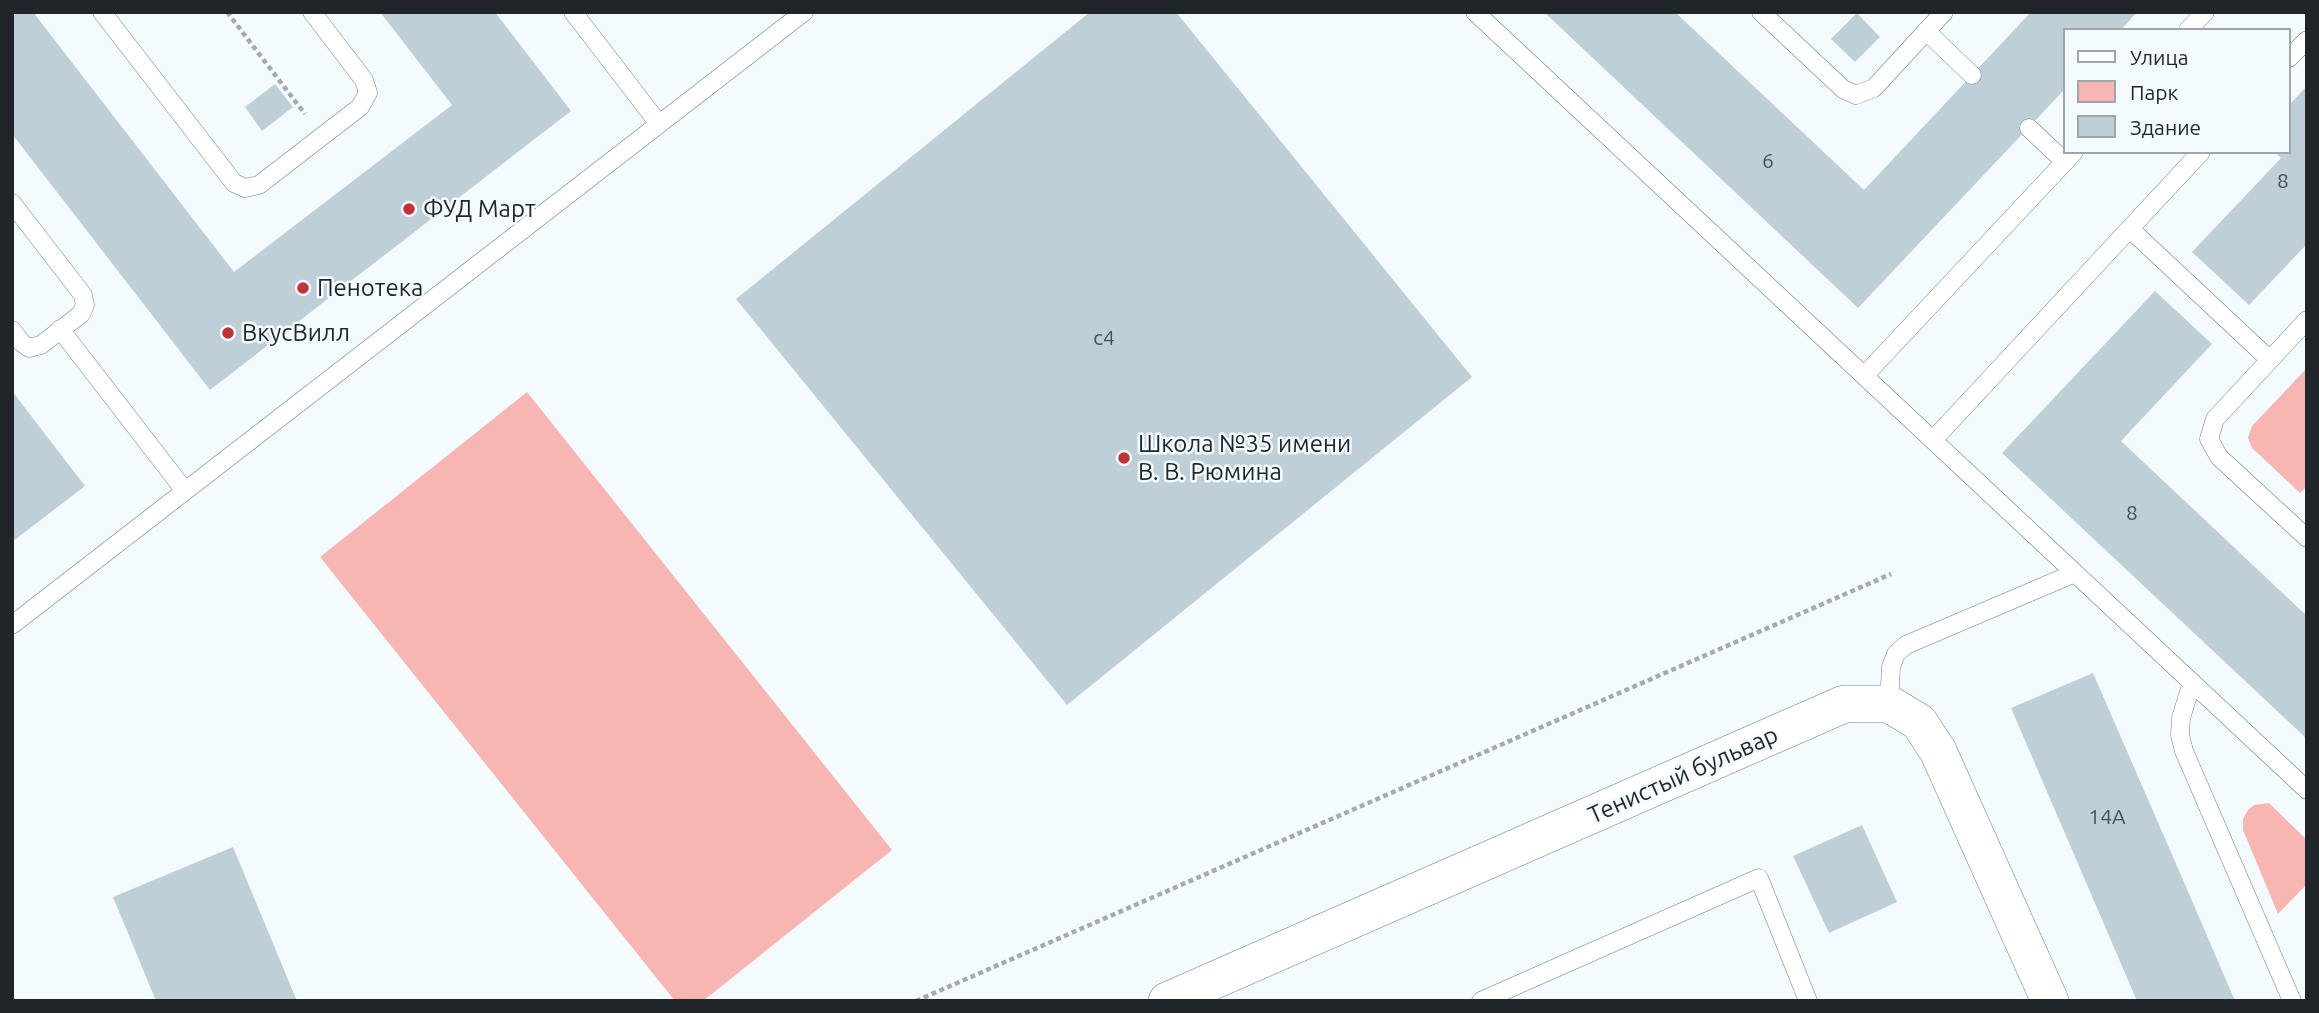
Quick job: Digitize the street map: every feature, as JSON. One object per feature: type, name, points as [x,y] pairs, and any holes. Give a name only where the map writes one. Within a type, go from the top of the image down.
[{"type":"street","name":"Тенистый бульвар","points":[[1167,1001],[1844,704],[1889,704]]},
{"type":"street","points":[[1889,704],[1919,722],[1938,751],[2050,1001]]},
{"type":"lane","points":[[102,12],[234,183],[245,188],[259,185],[360,107],[368,93],[364,80],[312,12]]},
{"type":"lane","points":[[573,12],[659,124]]},
{"type":"lane","points":[[12,625],[804,12]]},
{"type":"lane","points":[[1475,12],[2307,790]]},
{"type":"lane","points":[[1761,12],[1843,89],[1856,95],[1874,88],[1944,12]]},
{"type":"lane","points":[[2190,28],[2205,12]]},
{"type":"lane","points":[[1926,31],[1972,75]]},
{"type":"lane","points":[[2291,56],[2307,40]]},
{"type":"lane","points":[[2029,128],[2064,153]]},
{"type":"lane","points":[[1933,440],[2199,154]]},
{"type":"lane","points":[[1864,376],[2069,157]]},
{"type":"lane","points":[[12,203],[83,295],[85,305],[81,314],[41,345],[29,348],[22,344],[12,330]]},
{"type":"lane","points":[[2130,229],[2270,360]]},
{"type":"lane","points":[[2307,320],[2215,419],[2209,439],[2219,457],[2307,538]]},
{"type":"lane","points":[[61,330],[186,491]]},
{"type":"lane","points":[[1889,704],[1891,667],[1896,654],[1906,645],[2075,573]]},
{"type":"lane","points":[[2192,682],[2181,718],[2180,735],[2184,751],[2292,1001]]},
{"type":"lane","points":[[1480,1001],[1759,878],[1808,1001]]},
{"type":"path","points":[[227,12],[322,136]]},
{"type":"path","points":[[916,1001],[1891,574]]},
{"type":"green space","points":[[2307,368],[2307,486],[2300,493],[2252,448],[2248,438],[2252,426]]},
{"type":"green space","points":[[527,392],[892,850],[703,1001],[675,1001],[320,557]]},
{"type":"green space","points":[[2269,803],[2307,840],[2307,884],[2278,914],[2243,830],[2243,819],[2248,810],[2254,805]]},
{"type":"building","points":[[12,12],[33,12],[234,272],[452,105],[380,12],[495,12],[571,111],[210,390],[12,134]]},
{"type":"building","points":[[1090,12],[1176,12],[1472,377],[1067,705],[736,299]]},
{"type":"building","points":[[1544,12],[1675,12],[1864,190],[2031,12],[2137,12],[2123,28],[2064,28],[2064,90],[1858,308]]},
{"type":"building","points":[[1857,13],[1880,37],[1855,62],[1831,39]]},
{"type":"building","points":[[275,84],[293,107],[262,131],[245,107]]},
{"type":"building","points":[[2307,86],[2307,244],[2249,305],[2192,252],[2281,158],[2277,154],[2291,154],[2291,103]]},
{"type":"building","points":[[2155,291],[2212,344],[2121,441],[2307,616],[2307,739],[2002,453]]},
{"type":"building","points":[[12,391],[85,486],[12,542]]},
{"type":"building","points":[[2093,673],[2235,1001],[2137,1001],[2011,708]]},
{"type":"building","points":[[1862,825],[1897,902],[1829,933],[1793,856]]},
{"type":"building","points":[[233,847],[297,1001],[156,1001],[113,897]]},
{"type":"place","name":"ФУД Март","points":[[409,209]]},
{"type":"place","name":"Пенотека","points":[[303,288]]},
{"type":"place","name":"ВкусВилл","points":[[228,333]]},
{"type":"place","name":"Школа №35 имени В. В. Рюмина","points":[[1124,458]]}]
